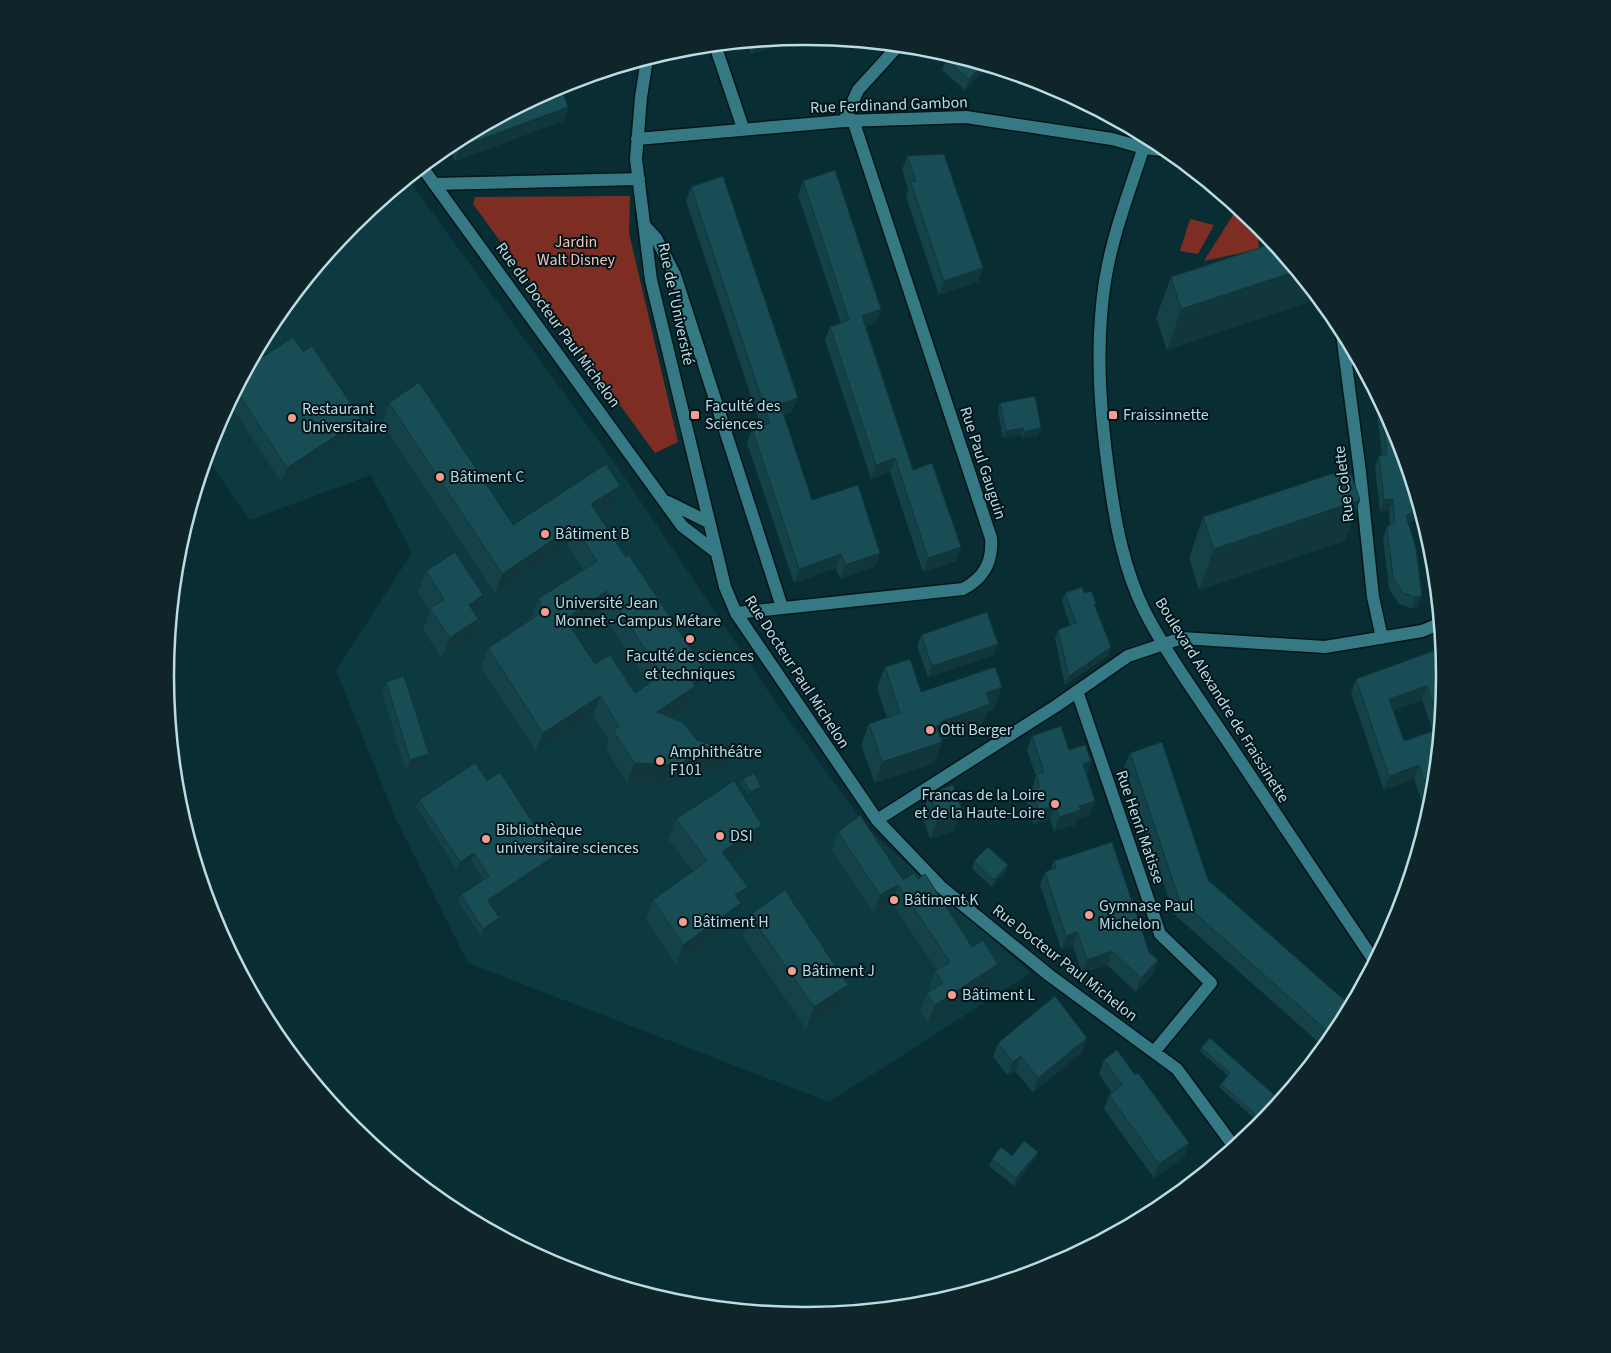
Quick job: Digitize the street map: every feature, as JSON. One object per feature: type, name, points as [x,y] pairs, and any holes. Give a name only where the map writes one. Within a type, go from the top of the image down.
[{"type":"street","points":[[717,51],[743,128]]},
{"type":"street","points":[[849,120],[858,90],[894,51]]},
{"type":"street","name":"Rue de l'Université","points":[[646,66],[636,159],[651,280],[716,552]]},
{"type":"street","name":"Rue Ferdinand Gambon","points":[[637,139],[849,120],[966,117],[1142,143]]},
{"type":"street","name":"Rue Paul Gauguin","points":[[736,614],[782,607],[963,589],[981,576],[989,564],[992,552],[991,538],[849,120]]},
{"type":"street","name":"Boulevard Alexandre de Fraissinette","points":[[1145,145],[1118,224],[1105,284],[1098,367],[1100,404],[1115,522],[1131,578],[1145,612],[1304,857],[1372,956]]},
{"type":"street","name":"Rue du Docteur Paul Michelon","points":[[425,172],[667,502],[682,526],[716,552]]},
{"type":"street","points":[[434,184],[639,179]]},
{"type":"street","points":[[644,225],[656,238],[675,275],[782,607]]},
{"type":"street","name":"Rue Colette","points":[[1343,347],[1360,472],[1373,597],[1382,638]]},
{"type":"street","name":"Rue du Docteur Paul Michelon","points":[[667,502],[708,522]]},
{"type":"street","name":"Rue Docteur Paul Michelon","points":[[716,552],[725,587],[736,614],[877,820],[942,887],[1049,975],[1177,1069],[1231,1143]]},
{"type":"street","points":[[877,820],[1128,656],[1164,643],[1182,638],[1325,647],[1422,631],[1435,626]]},
{"type":"street","name":"Rue Henri Matisse","points":[[1077,691],[1160,934],[1211,982],[1154,1052]]},
{"type":"shaded area","name":"Université Jean Monnet - Campus Métare","points":[[411,183],[619,469],[774,700],[869,830],[1031,973],[829,1102],[468,963],[396,819],[336,670],[412,553],[371,475],[250,520],[211,465],[239,397],[280,326],[304,292],[359,230]]},
{"type":"green space","name":"Jardin Walt Disney","points":[[630,196],[629,233],[678,442],[655,453],[473,204],[475,197]]},
{"type":"green space","points":[[1234,213],[1258,237],[1259,249],[1204,261]]},
{"type":"green space","points":[[1190,219],[1214,225],[1198,254],[1180,251]]},
{"type":"building","points":[[948,62],[978,70],[969,79]]},
{"type":"building","points":[[563,93],[568,107],[464,145],[526,110]]},
{"type":"building","points":[[944,154],[983,268],[944,281],[911,182],[916,181],[907,156]]},
{"type":"building","points":[[835,170],[881,309],[862,316],[913,470],[932,463],[961,547],[928,558],[895,458],[876,465],[830,327],[849,320],[803,181]]},
{"type":"building","points":[[723,176],[798,398],[780,404],[812,500],[858,485],[880,553],[845,565],[841,554],[799,569],[752,429],[770,423],[691,187]]},
{"type":"building","points":[[1266,245],[1291,273],[1181,309],[1171,277]]},
{"type":"building","name":"Restaurant Universitaire","points":[[293,337],[303,352],[312,346],[361,419],[287,468],[240,396],[261,358]]},
{"type":"building","points":[[419,382],[513,525],[606,464],[620,486],[591,504],[626,557],[629,555],[704,669],[690,678],[695,686],[657,712],[682,722],[697,740],[732,752],[731,755],[695,754],[683,762],[673,765],[634,763],[613,730],[619,726],[600,696],[543,733],[488,648],[544,611],[538,599],[597,561],[574,526],[502,574],[389,403]],"holes":[[[607,591],[662,675],[635,693],[610,655],[595,664],[565,619]]]},
{"type":"building","points":[[1035,396],[1041,428],[1024,432],[1023,428],[1006,431],[1000,403]]},
{"type":"building","points":[[1383,422],[1414,511],[1413,512],[1412,508],[1412,512],[1406,516],[1416,548],[1422,596],[1415,597],[1403,593],[1393,578],[1387,527],[1395,522],[1393,499],[1384,500],[1379,456],[1387,454]]},
{"type":"building","points":[[1349,468],[1360,500],[1214,549],[1203,517]]},
{"type":"building","points":[[455,552],[483,595],[469,605],[478,619],[450,638],[430,609],[444,599],[426,571]]},
{"type":"building","points":[[1082,587],[1084,593],[1091,591],[1096,603],[1094,604],[1111,647],[1069,676],[1058,630],[1076,623],[1065,593]]},
{"type":"building","points":[[987,612],[998,644],[932,666],[921,635]]},
{"type":"building","points":[[1436,650],[1436,712],[1427,686],[1389,699],[1404,741],[1435,730],[1427,787],[1419,765],[1389,776],[1356,679]]},
{"type":"building","points":[[910,659],[921,692],[995,667],[1002,687],[986,693],[990,704],[940,722],[941,724],[936,726],[942,742],[882,762],[869,724],[900,713],[885,667]]},
{"type":"building","points":[[404,676],[429,754],[410,760],[386,682]]},
{"type":"building","points":[[1061,726],[1069,750],[1085,745],[1091,761],[1083,764],[1095,801],[1079,806],[1081,810],[1059,817],[1055,805],[1039,811],[1032,789],[1040,787],[1036,774],[1044,772],[1032,736]]},
{"type":"building","points":[[1162,742],[1208,880],[1346,1002],[1328,1032],[1179,899],[1130,753]]},
{"type":"building","name":"Bibliothèque universitaire sciences","points":[[475,763],[487,781],[500,772],[554,856],[488,900],[499,918],[483,929],[461,895],[489,876],[474,853],[460,862],[419,800]]},
{"type":"building","points":[[754,773],[761,787],[750,792],[743,779]]},
{"type":"building","points":[[734,781],[762,825],[722,852],[748,887],[735,895],[741,903],[683,945],[653,900],[707,861],[676,819]]},
{"type":"building","points":[[953,785],[962,810],[938,818],[929,794]]},
{"type":"building","points":[[860,815],[903,880],[914,873],[918,879],[925,874],[972,947],[983,940],[998,964],[935,1005],[927,993],[943,983],[935,971],[950,962],[898,885],[880,895],[838,832]]},
{"type":"building","name":"Gymnase Paul Michelon","points":[[1112,842],[1149,952],[1158,960],[1141,978],[1112,951],[1087,960],[1077,932],[1066,936],[1045,872],[1056,868],[1054,861]]},
{"type":"building","points":[[988,847],[1008,865],[994,880],[974,861]]},
{"type":"building","points":[[785,890],[848,985],[814,1007],[750,915]]},
{"type":"building","points":[[1055,996],[1087,1038],[1038,1078],[1021,1056],[1013,1062],[998,1043]]},
{"type":"building","points":[[1210,1038],[1276,1097],[1258,1117],[1221,1084],[1230,1073],[1201,1048]]},
{"type":"building","points":[[1117,1050],[1135,1075],[1138,1073],[1189,1143],[1159,1164],[1109,1095],[1122,1085],[1104,1060]]},
{"type":"building","points":[[1024,1141],[1038,1152],[1016,1178],[992,1159],[1001,1147],[1012,1156]]},
{"type":"place","name":"Faculté des Sciences","points":[[695,415]]},
{"type":"place","name":"Fraissinnette","points":[[1113,415]]},
{"type":"place","name":"Restaurant Universitaire","points":[[292,418]]},
{"type":"place","name":"Bâtiment C","points":[[440,477]]},
{"type":"place","name":"Bâtiment B","points":[[545,534]]},
{"type":"place","name":"Université Jean Monnet - Campus Métare","points":[[545,612]]},
{"type":"place","name":"Faculté de sciences et techniques","points":[[690,639]]},
{"type":"place","name":"Otti Berger","points":[[930,730]]},
{"type":"place","name":"Amphithéâtre F101","points":[[660,761]]},
{"type":"place","name":"Francas de la Loire et de la Haute-Loire","points":[[1055,804]]},
{"type":"place","name":"DSI","points":[[720,836]]},
{"type":"place","name":"Bibliothèque universitaire sciences","points":[[486,839]]},
{"type":"place","name":"Bâtiment K","points":[[894,900]]},
{"type":"place","name":"Gymnase Paul Michelon","points":[[1089,915]]},
{"type":"place","name":"Bâtiment H","points":[[683,922]]},
{"type":"place","name":"Bâtiment J","points":[[792,971]]},
{"type":"place","name":"Bâtiment L","points":[[952,995]]}]
